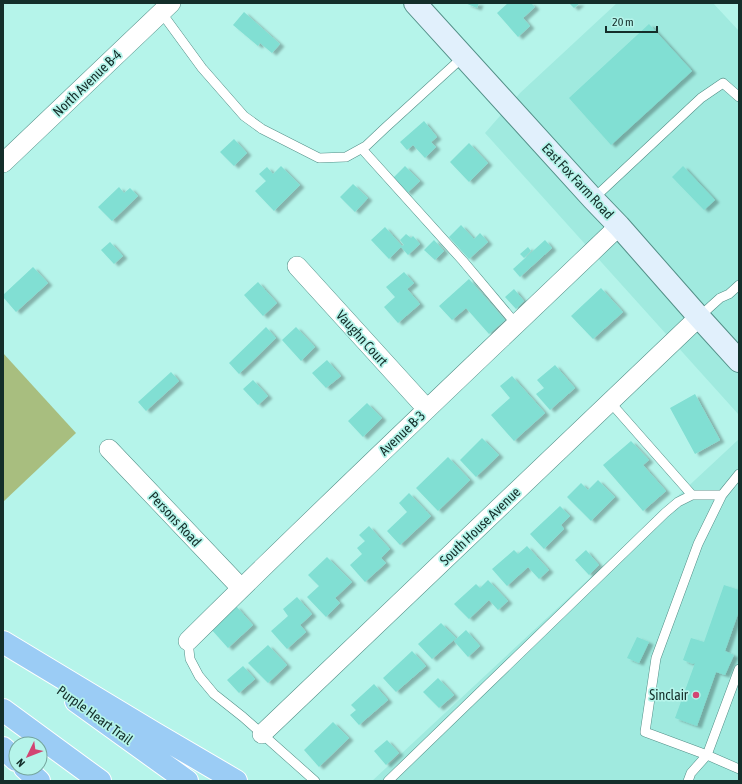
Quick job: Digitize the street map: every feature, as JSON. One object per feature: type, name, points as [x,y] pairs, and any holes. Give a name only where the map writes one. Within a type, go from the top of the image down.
[{"type":"highway","points":[[3,642],[236,781]]},
{"type":"highway","name":"Purple Heart Trail","points":[[3,648],[187,781]]},
{"type":"highway","points":[[3,710],[100,781]]},
{"type":"main road","name":"East Fox Farm Road","points":[[415,3],[619,226],[739,361]]},
{"type":"street","name":"North Avenue B-4","points":[[3,163],[166,8]]},
{"type":"street","name":"Avenue B-3","points":[[188,641],[241,588],[619,226]]},
{"type":"street","name":"Vaughn Court","points":[[297,266],[427,409]]},
{"type":"street","name":"South House Avenue","points":[[262,734],[699,317]]},
{"type":"street","name":"Persons Road","points":[[109,449],[241,588]]},
{"type":"lane","points":[[166,8],[202,68],[244,116],[262,129],[319,158],[346,157],[366,146],[464,56]]},
{"type":"lane","points":[[593,199],[701,98],[723,83],[739,98]]},
{"type":"lane","points":[[362,148],[463,261],[516,324]]},
{"type":"lane","points":[[699,317],[720,298],[729,294],[739,285]]},
{"type":"lane","points":[[610,402],[692,495]]},
{"type":"lane","points":[[739,474],[722,495],[698,544],[656,658],[645,732],[707,755],[739,769]]},
{"type":"lane","points":[[388,781],[665,513],[678,502],[692,495],[722,495]]},
{"type":"lane","points":[[188,641],[190,659],[199,676],[214,694],[315,781]]},
{"type":"lane","points":[[688,781],[691,773],[707,755],[739,669]]},
{"type":"shaded area","points":[[617,3],[713,3],[739,31],[739,415],[485,133],[520,93]]},
{"type":"shaded area","points":[[739,439],[739,781],[372,781]]},
{"type":"green space","points":[[3,353],[76,433],[3,502]]},
{"type":"building","points":[[465,3],[479,3],[477,8]]},
{"type":"building","points":[[508,3],[531,3],[535,7],[523,18],[530,26],[518,37],[497,13]]},
{"type":"building","points":[[569,3],[580,3],[574,8]]},
{"type":"building","points":[[244,12],[280,44],[272,53],[260,43],[258,46],[233,25]]},
{"type":"building","points":[[649,24],[692,71],[611,145],[569,98]]},
{"type":"building","points":[[424,121],[437,137],[431,142],[436,147],[425,158],[413,145],[407,150],[400,142]]},
{"type":"building","points":[[234,139],[247,153],[234,166],[220,152]]},
{"type":"building","points":[[469,143],[488,163],[469,182],[450,162]]},
{"type":"building","points":[[281,166],[300,185],[274,211],[255,191],[266,181],[259,174],[267,167],[273,174]]},
{"type":"building","points":[[405,166],[420,181],[407,193],[393,178]]},
{"type":"building","points":[[683,166],[715,200],[704,210],[672,177]]},
{"type":"building","points":[[353,184],[368,198],[355,212],[340,197]]},
{"type":"building","points":[[119,187],[124,193],[130,188],[138,196],[112,221],[98,207]]},
{"type":"building","points":[[461,225],[474,239],[480,233],[488,242],[469,259],[449,237]]},
{"type":"building","points":[[385,227],[402,246],[404,245],[400,240],[406,234],[411,238],[413,236],[420,244],[408,255],[401,247],[389,259],[371,240]]},
{"type":"building","points":[[434,240],[444,251],[435,260],[424,250]]},
{"type":"building","points":[[545,240],[552,248],[520,277],[513,269]]},
{"type":"building","points":[[110,242],[123,256],[114,264],[101,250]]},
{"type":"building","points":[[528,247],[531,251],[524,258],[520,254]]},
{"type":"building","points":[[33,267],[48,283],[16,312],[3,297],[3,295]]},
{"type":"building","points":[[404,272],[414,283],[407,289],[420,304],[398,323],[384,307],[395,297],[386,287]]},
{"type":"building","points":[[469,279],[505,320],[489,334],[466,308],[452,320],[439,306]]},
{"type":"building","points":[[258,282],[277,303],[263,316],[244,295]]},
{"type":"building","points":[[601,288],[623,312],[593,339],[571,316]]},
{"type":"building","points":[[514,289],[524,301],[516,309],[505,297]]},
{"type":"building","points":[[266,327],[276,338],[239,374],[229,363]]},
{"type":"building","points":[[296,327],[315,347],[301,361],[282,340]]},
{"type":"building","points":[[327,360],[341,376],[326,388],[312,373]]},
{"type":"building","points":[[555,365],[575,388],[550,410],[536,394],[544,388],[537,380]]},
{"type":"building","points":[[171,372],[179,381],[146,411],[138,402]]},
{"type":"building","points":[[512,376],[545,413],[514,441],[491,415],[510,398],[500,386]]},
{"type":"building","points":[[253,380],[268,396],[258,405],[243,389]]},
{"type":"building","points":[[695,394],[720,440],[695,454],[670,408]]},
{"type":"building","points":[[367,403],[382,418],[363,437],[348,421]]},
{"type":"building","points":[[482,438],[499,455],[476,477],[460,460]]},
{"type":"building","points":[[631,441],[649,460],[643,465],[666,491],[643,511],[603,465]]},
{"type":"building","points":[[448,457],[470,480],[438,511],[416,488]]},
{"type":"building","points":[[598,480],[615,497],[591,521],[567,497],[581,483],[588,490]]},
{"type":"building","points":[[409,493],[431,516],[400,545],[387,531],[407,512],[399,503]]},
{"type":"building","points":[[560,506],[570,516],[561,525],[564,529],[544,549],[530,534]]},
{"type":"building","points":[[369,526],[390,549],[381,558],[386,563],[365,582],[350,565],[362,554],[357,548],[365,541],[359,535]]},
{"type":"building","points":[[527,546],[549,570],[539,579],[528,567],[507,586],[492,569],[514,550],[518,554]]},
{"type":"building","points":[[586,550],[599,565],[589,575],[575,560]]},
{"type":"building","points":[[327,557],[352,582],[335,598],[340,603],[326,617],[307,597],[319,586],[308,575]]},
{"type":"building","points":[[488,580],[508,601],[498,610],[489,600],[469,619],[454,604],[476,584],[480,588]]},
{"type":"building","points":[[724,585],[739,590],[739,611],[725,651],[734,655],[725,675],[716,672],[697,726],[675,718],[695,663],[693,664],[683,660],[691,638],[704,642]]},
{"type":"building","points":[[297,597],[312,614],[300,625],[306,632],[287,649],[271,631],[288,616],[283,609]]},
{"type":"building","points":[[236,606],[253,625],[228,648],[211,629]]},
{"type":"building","points":[[441,623],[456,638],[432,659],[418,644]]},
{"type":"building","points":[[466,630],[480,646],[468,657],[454,641]]},
{"type":"building","points":[[637,637],[649,642],[639,663],[627,658]]},
{"type":"building","points":[[268,645],[287,665],[268,683],[248,663]]},
{"type":"building","points":[[412,651],[426,666],[396,692],[383,678]]},
{"type":"building","points":[[243,666],[255,679],[239,693],[227,680]]},
{"type":"building","points":[[438,678],[454,695],[439,708],[423,692]]},
{"type":"building","points":[[374,684],[388,700],[359,725],[350,715],[356,710],[351,705]]},
{"type":"building","points":[[333,722],[349,738],[319,767],[304,750]]},
{"type":"building","points":[[387,740],[399,753],[386,765],[374,751]]},
{"type":"place","name":"Sinclair","points":[[696,695]]}]
